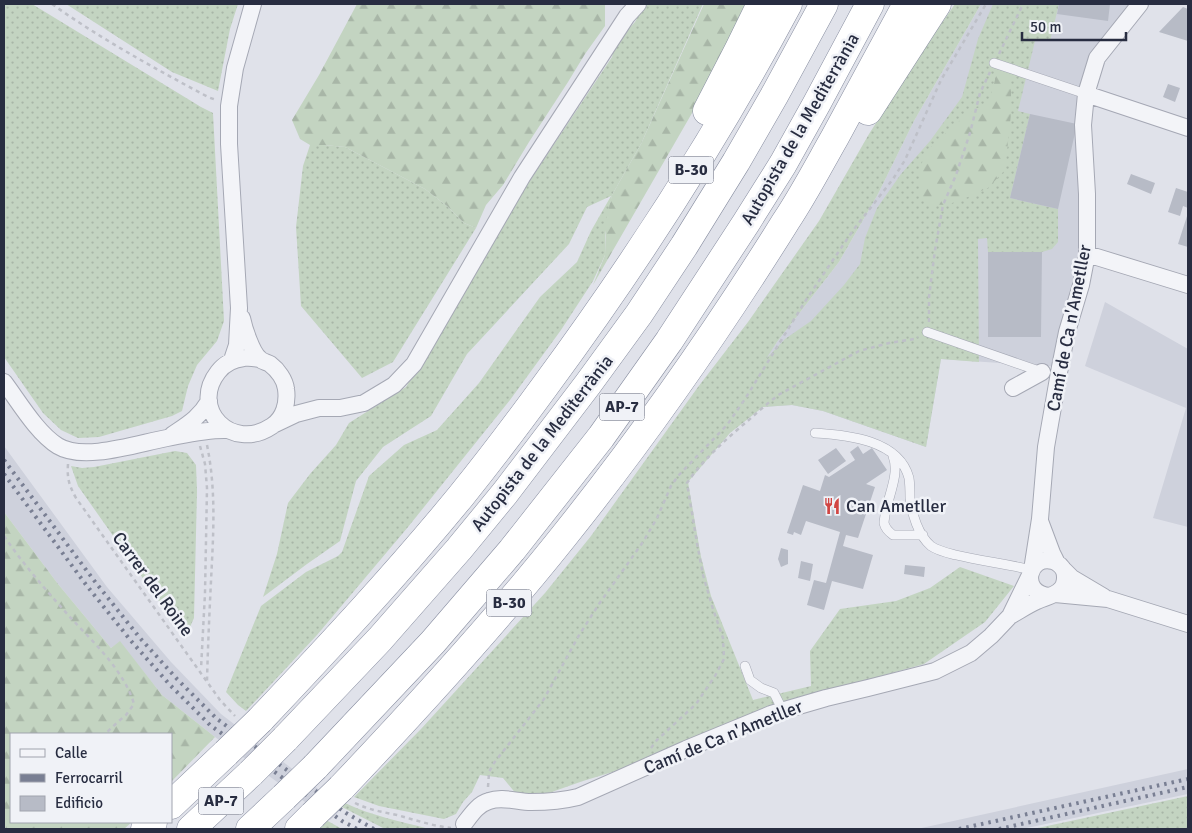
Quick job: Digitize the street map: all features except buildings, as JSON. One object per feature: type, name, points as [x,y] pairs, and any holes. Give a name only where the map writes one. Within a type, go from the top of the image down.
[{"type":"highway","points":[[585,331],[710,107],[761,4]]},
{"type":"highway","name":"B-30","points":[[172,804],[226,753],[248,718],[380,590],[450,509],[518,422],[627,270],[718,128],[788,4]]},
{"type":"highway","name":"Autopista de la Mediterrània","points":[[191,829],[285,739],[380,639],[459,550],[505,493],[639,314],[684,246],[736,162],[824,4]]},
{"type":"highway","name":"Autopista de la Mediterrània","points":[[250,829],[315,767],[439,634],[512,550],[601,436],[669,341],[746,224],[783,164],[870,4]]},
{"type":"highway","name":"B-30","points":[[306,822],[348,795],[553,551],[653,420],[787,220],[907,4]]},
{"type":"highway","points":[[722,319],[804,209],[937,4]]},
{"type":"street","points":[[232,360],[236,345],[239,308],[229,144],[229,106],[235,68],[253,4]]},
{"type":"street","points":[[275,424],[283,414],[287,400],[286,387],[280,375],[271,365],[259,359],[245,357],[232,360],[213,377],[209,389],[212,413],[219,423],[228,430],[240,435],[264,432],[275,424],[296,414],[319,408],[340,408],[364,403],[394,386],[414,364],[522,177],[627,10],[638,4]]},
{"type":"street","name":"Camí de Ca n'Ametller","points":[[1010,616],[1031,572],[1040,519],[1046,447],[1058,378],[1087,254],[1087,194],[1083,125],[1086,94],[1097,58],[1140,4]]},
{"type":"street","points":[[1086,94],[1188,128]]},
{"type":"street","points":[[1087,254],[1188,285]]},
{"type":"street","points":[[239,308],[246,332],[259,359]]},
{"type":"street","points":[[1013,388],[1042,372]]},
{"type":"street","points":[[4,382],[42,433],[68,456],[81,452],[99,452],[168,438],[201,436],[217,430],[228,430]]},
{"type":"street","points":[[286,387],[301,400],[319,408]]},
{"type":"street","points":[[168,438],[196,418],[209,401]]},
{"type":"street","name":"Camí de Ca n'Ametller","points":[[1040,519],[1052,553],[1060,567]]},
{"type":"street","points":[[1108,599],[1039,593],[1034,590],[1030,580],[1031,572],[1036,565],[1046,560],[1060,567],[1072,578],[1108,599],[1188,624]]},
{"type":"street","points":[[1052,595],[1060,591],[1065,581],[1060,567]]},
{"type":"street","name":"Camí de Ca n'Ametller","points":[[488,801],[499,799],[530,802],[565,800],[578,797],[694,745],[783,710],[935,671],[971,654],[1010,616],[1036,601],[1052,595]]},
{"type":"street","points":[[463,827],[472,814],[488,801]]},
{"type":"lane","points":[[994,63],[1086,94]]},
{"type":"lane","points":[[927,332],[1058,378]]},
{"type":"lane","points":[[815,433],[834,434],[867,440],[893,453],[904,466],[909,479],[914,520],[922,536],[932,546],[946,553],[1031,572]]},
{"type":"lane","points":[[893,453],[896,462],[896,472],[886,506],[884,523],[887,530],[893,536],[922,536]]},
{"type":"lane","points":[[745,666],[750,680],[761,688],[774,693],[783,710]]},
{"type":"path","points":[[52,4],[136,58],[218,101]]},
{"type":"path","points":[[488,801],[487,784],[489,772],[494,763],[544,699],[578,637],[643,542],[657,518],[671,486],[678,476],[727,425],[835,257],[893,179],[904,160],[941,80],[986,4]]},
{"type":"path","points":[[629,774],[657,740],[696,704],[724,659],[723,638],[713,609],[696,543],[687,483],[698,467],[717,448],[780,394],[859,351],[914,339],[927,332],[930,320],[929,297],[943,205],[956,175],[970,133],[980,93],[1023,4]]},
{"type":"path","points":[[200,671],[208,488],[201,436]]},
{"type":"path","points":[[201,436],[212,477],[214,501],[207,681]]},
{"type":"path","name":"Carrer del Roine","points":[[68,456],[69,485],[76,498],[220,700],[248,718]]},
{"type":"path","points":[[4,536],[46,590],[93,640],[128,686],[134,704],[126,715],[106,733]]},
{"type":"path","points":[[348,795],[362,807],[378,812],[440,826],[463,827]]},
{"type":"shaded area","points":[[981,4],[1140,4],[1130,15],[1086,94],[1087,254],[1060,367],[941,359],[926,447],[823,411],[792,405],[762,407],[763,362],[839,262],[878,194],[914,121]]},
{"type":"shaded area","points":[[1105,302],[1188,349],[1188,527],[1153,518],[1186,408],[1085,366]]},
{"type":"shaded area","points":[[4,446],[107,587],[171,662],[221,714],[343,808],[330,820],[215,737],[162,695],[120,642],[111,648],[58,584],[4,512]]},
{"type":"shaded area","points":[[1188,769],[1188,794],[1022,829],[917,829]]},
{"type":"green space","points":[[4,4],[32,4],[213,113],[224,321],[217,341],[197,365],[188,386],[182,411],[172,416],[99,437],[78,438],[61,430],[43,413],[4,357]]},
{"type":"green space","points":[[66,4],[238,4],[230,29],[218,91],[172,72]]},
{"type":"green space","points":[[357,4],[605,4],[605,26],[585,54],[503,185],[486,205],[476,228],[464,223],[447,206],[425,189],[345,147],[310,145],[300,139],[292,120],[319,75]]},
{"type":"green space","points":[[644,4],[703,4],[641,144],[612,195],[605,236],[605,255],[593,281],[561,330],[510,400],[408,527],[317,635],[246,711],[226,692],[261,606],[306,572],[338,556],[342,552],[369,476],[404,445],[437,430],[479,383],[540,297],[577,262],[591,231],[611,196],[587,207],[569,244],[467,354],[431,416],[383,447],[356,481],[340,541],[263,597],[277,554],[288,503],[310,474],[336,445],[349,423],[406,387],[517,200],[612,57],[615,44],[635,22]]},
{"type":"green space","points":[[704,4],[746,4],[703,94],[593,285],[605,255],[606,220],[612,195],[641,144]]},
{"type":"green space","points":[[955,4],[981,4],[914,121],[878,194],[839,262],[766,359],[785,339],[811,321],[844,285],[860,264],[865,238],[877,208],[901,174],[930,141],[962,97],[978,39],[993,4],[1059,4],[1050,41],[1035,41],[1018,111],[1030,114],[1010,198],[1058,209],[1058,242],[1052,249],[1042,252],[988,252],[987,238],[978,239],[979,362],[941,359],[926,447],[823,411],[792,405],[763,407],[730,433],[688,482],[701,557],[711,596],[753,700],[811,686],[810,651],[840,609],[896,601],[930,588],[960,567],[1014,586],[985,622],[924,664],[766,708],[699,735],[629,767],[549,793],[517,795],[503,778],[480,775],[472,792],[456,814],[444,819],[379,806],[354,797],[421,729],[545,593],[591,536],[698,387],[748,322],[819,221],[869,134],[918,57]]},
{"type":"green space","points":[[995,60],[1007,61],[1011,69],[1011,114],[1005,170],[988,188],[961,200],[946,205],[926,204],[920,194],[920,173],[924,153],[968,113],[989,102],[995,80]]},
{"type":"green space","points":[[310,145],[345,147],[425,189],[447,206],[464,223],[476,228],[393,362],[362,378],[301,306],[296,227],[303,166]]},
{"type":"green space","points":[[175,451],[187,453],[196,465],[194,618],[185,638],[78,486],[71,466],[82,468],[94,467]]},
{"type":"green space","points":[[4,512],[58,584],[111,648],[120,641],[162,695],[215,737],[172,781],[172,733],[10,733],[10,823],[131,823],[124,829],[4,829]]},
{"type":"green space","points":[[1188,796],[1188,829],[1033,829]]},
{"type":"green space","points":[[345,803],[376,815],[429,829],[385,829],[340,806]]},
{"type":"green space","points":[[326,820],[342,829],[319,829]]},
{"type":"railway","points":[[4,460],[96,583],[140,638],[217,719],[346,813],[374,829]]},
{"type":"railway","points":[[4,474],[87,586],[170,685],[210,725],[342,821],[357,829]]},
{"type":"railway","points":[[959,829],[1188,779]]},
{"type":"railway","points":[[999,829],[1188,787]]},
{"type":"place","name":"Can Ametller","points":[[832,506]]}]
